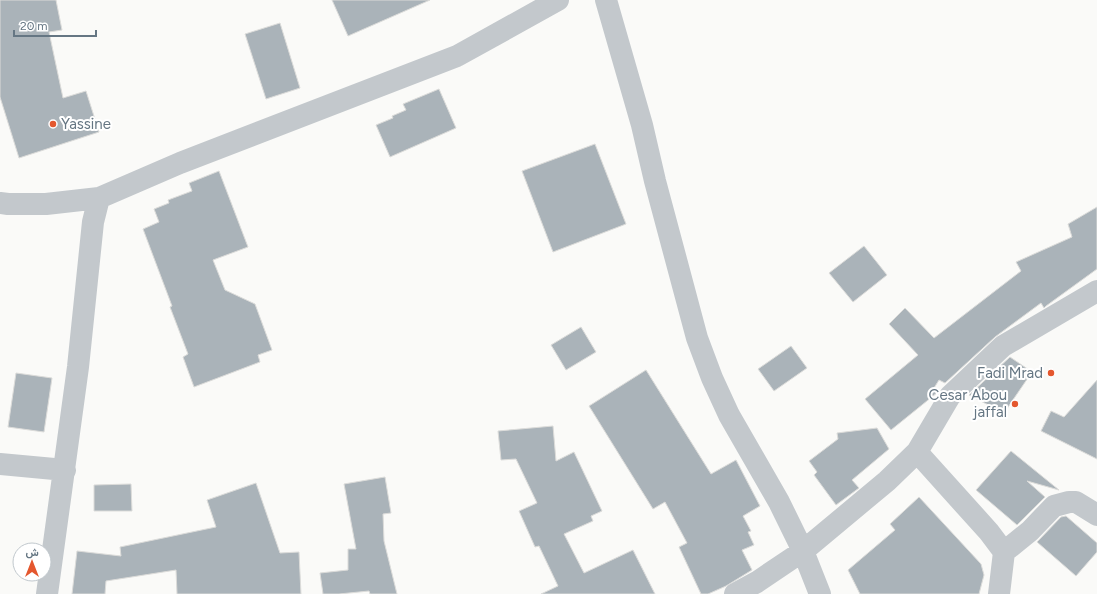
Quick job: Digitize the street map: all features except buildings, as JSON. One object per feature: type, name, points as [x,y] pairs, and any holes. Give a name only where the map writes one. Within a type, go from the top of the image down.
[{"type":"street","points":[[0,203],[46,204],[100,198],[180,163],[458,56],[558,0]]},
{"type":"street","points":[[606,0],[642,125],[655,181],[697,338],[712,378],[729,415],[779,502],[803,551],[820,594]]},
{"type":"street","points":[[47,594],[78,367],[93,222],[100,198]]},
{"type":"street","points":[[735,594],[757,582],[803,551],[918,452],[950,396],[1004,346],[1097,291]]},
{"type":"street","points":[[918,452],[989,532],[1004,552],[999,594]]},
{"type":"street","points":[[0,464],[65,470]]},
{"type":"street","points":[[1004,552],[1030,531],[1054,506],[1069,502],[1076,502],[1097,515]]},
{"type":"place","name":"Yassine","points":[[53,124]]},
{"type":"place","name":"Fadi Mrad","points":[[1051,373]]},
{"type":"place","name":"Cesar Abou jaffal","points":[[1015,404]]}]
